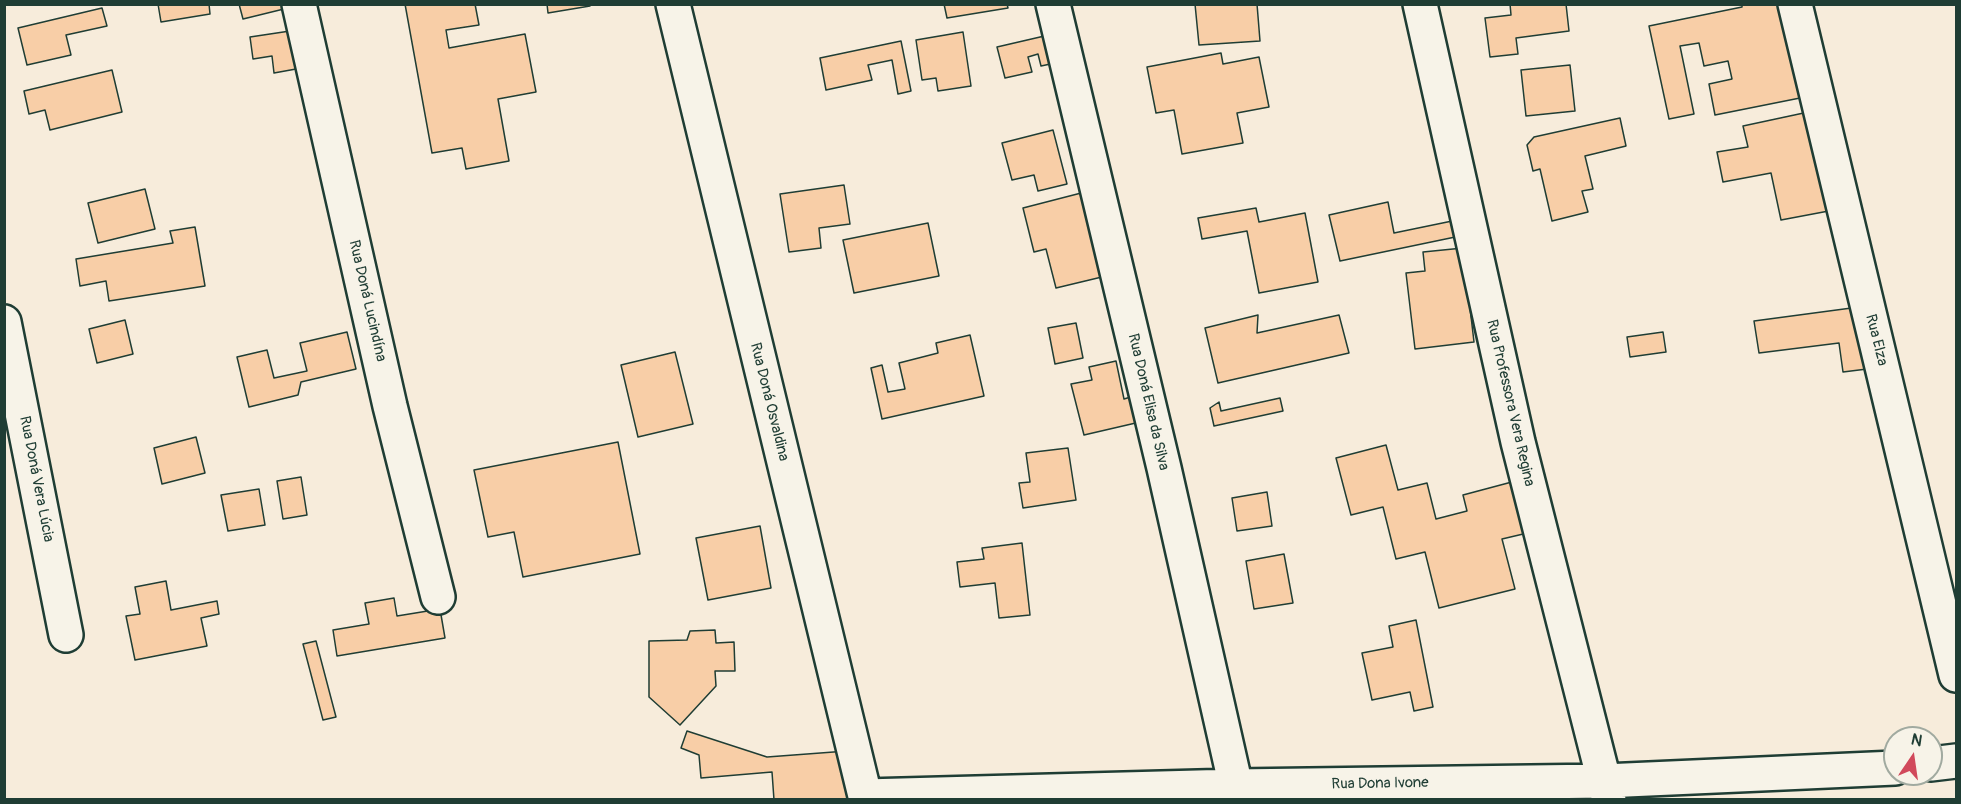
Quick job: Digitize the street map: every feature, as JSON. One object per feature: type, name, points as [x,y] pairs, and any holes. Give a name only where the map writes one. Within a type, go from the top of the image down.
[{"type":"street","name":"Rua Doná Lucindína","points":[[299,4],[390,406],[438,597]]},
{"type":"street","name":"Rua Doná Osvaldina","points":[[673,4],[866,798]]},
{"type":"street","name":"Rua Doná Elisa da Silva","points":[[1053,4],[1164,468],[1237,793]]},
{"type":"street","name":"Rua Professora Vera Regina","points":[[1420,4],[1518,442],[1607,790]]},
{"type":"street","name":"Rua Elza","points":[[1795,4],[1956,675]]},
{"type":"street","name":"Rua Doná Vera Lúcia","points":[[4,322],[66,635]]},
{"type":"street","name":"Rua Dona Ivone","points":[[866,798],[1607,790],[1883,769]]},
{"type":"building","points":[[158,4],[209,4],[210,14],[161,22]]},
{"type":"building","points":[[239,4],[292,4],[292,7],[243,19]]},
{"type":"building","points":[[405,4],[475,4],[479,25],[446,30],[449,48],[525,34],[536,92],[498,99],[509,161],[466,169],[462,148],[432,153]]},
{"type":"building","points":[[547,4],[590,4],[590,6],[548,13]]},
{"type":"building","points":[[944,4],[1007,4],[1008,8],[947,18]]},
{"type":"building","points":[[1195,4],[1257,4],[1260,41],[1199,45]]},
{"type":"building","points":[[1510,4],[1566,4],[1569,31],[1516,38],[1518,54],[1490,57],[1485,18],[1511,15]]},
{"type":"building","points":[[1742,4],[1786,4],[1805,97],[1715,115],[1709,84],[1732,79],[1728,61],[1704,66],[1699,43],[1680,46],[1694,114],[1669,119],[1649,26],[1742,7]]},
{"type":"building","points":[[102,8],[107,26],[66,35],[71,55],[27,65],[18,28]]},
{"type":"building","points":[[290,31],[296,69],[274,73],[272,56],[253,59],[250,37]]},
{"type":"building","points":[[963,32],[971,86],[938,91],[936,78],[922,80],[916,40]]},
{"type":"building","points":[[1053,34],[1060,62],[1041,66],[1038,54],[1028,57],[1032,72],[1005,78],[997,47]]},
{"type":"building","points":[[901,41],[911,91],[898,94],[892,60],[868,65],[872,80],[826,90],[820,58]]},
{"type":"building","points":[[1221,53],[1223,64],[1259,57],[1269,107],[1237,113],[1243,143],[1182,154],[1174,110],[1156,113],[1147,67]]},
{"type":"building","points":[[1570,65],[1575,111],[1526,116],[1521,70]]},
{"type":"building","points":[[112,70],[122,112],[50,130],[45,110],[29,114],[24,91]]},
{"type":"building","points":[[1813,111],[1834,210],[1781,220],[1771,173],[1723,182],[1717,152],[1748,147],[1743,126]]},
{"type":"building","points":[[1620,118],[1626,146],[1585,156],[1593,189],[1582,191],[1588,212],[1552,221],[1540,169],[1533,171],[1527,145],[1534,137]]},
{"type":"building","points":[[1053,130],[1067,184],[1038,191],[1034,175],[1012,180],[1002,143]]},
{"type":"building","points":[[844,185],[850,224],[819,228],[821,248],[789,252],[780,194]]},
{"type":"building","points":[[145,189],[155,229],[98,243],[88,203]]},
{"type":"building","points":[[1085,192],[1106,276],[1056,288],[1046,249],[1034,252],[1023,208]]},
{"type":"building","points":[[1388,202],[1394,233],[1457,220],[1460,236],[1340,261],[1329,215]]},
{"type":"building","points":[[1256,208],[1259,222],[1305,213],[1318,282],[1259,293],[1247,231],[1202,239],[1198,218]]},
{"type":"building","points":[[928,223],[939,276],[854,293],[843,240]]},
{"type":"building","points":[[195,227],[205,286],[109,301],[106,281],[80,286],[76,259],[173,243],[170,231]]},
{"type":"building","points":[[1463,248],[1474,342],[1415,349],[1406,273],[1425,271],[1423,252]]},
{"type":"building","points":[[1859,307],[1867,369],[1843,372],[1839,343],[1759,353],[1754,321]]},
{"type":"building","points":[[1258,315],[1257,333],[1339,315],[1349,353],[1218,383],[1205,328]]},
{"type":"building","points":[[125,320],[133,354],[97,363],[89,329]]},
{"type":"building","points":[[1076,323],[1083,358],[1055,364],[1048,328]]},
{"type":"building","points":[[347,332],[356,369],[301,382],[298,395],[249,407],[237,357],[267,350],[274,378],[307,371],[300,343]]},
{"type":"building","points":[[1663,332],[1666,352],[1630,357],[1627,337]]},
{"type":"building","points":[[970,335],[984,396],[882,419],[871,368],[882,365],[888,392],[905,389],[899,363],[938,353],[936,343]]},
{"type":"building","points":[[675,352],[693,424],[638,437],[621,365]]},
{"type":"building","points":[[1116,361],[1124,399],[1134,396],[1140,422],[1084,435],[1071,384],[1092,380],[1089,367]]},
{"type":"building","points":[[1280,398],[1283,411],[1214,426],[1210,408],[1219,402],[1221,411]]},
{"type":"building","points":[[196,437],[205,473],[162,484],[154,448]]},
{"type":"building","points":[[618,442],[640,554],[523,577],[514,532],[488,537],[474,470]]},
{"type":"building","points":[[1386,445],[1398,490],[1427,483],[1436,519],[1467,511],[1463,495],[1523,479],[1536,531],[1502,539],[1515,589],[1439,608],[1425,552],[1396,559],[1383,507],[1351,515],[1336,458]]},
{"type":"building","points":[[1068,448],[1076,500],[1023,508],[1019,483],[1030,482],[1026,453]]},
{"type":"building","points":[[301,477],[307,515],[283,519],[277,481]]},
{"type":"building","points":[[259,489],[265,525],[228,531],[221,495]]},
{"type":"building","points":[[1267,492],[1272,526],[1237,531],[1232,498]]},
{"type":"building","points":[[760,526],[771,588],[708,600],[696,538]]},
{"type":"building","points":[[1022,543],[1030,615],[999,618],[995,583],[960,587],[957,562],[984,559],[982,548]]},
{"type":"building","points":[[1284,554],[1293,603],[1254,609],[1246,561]]},
{"type":"building","points":[[166,581],[171,610],[217,601],[219,614],[201,618],[207,646],[135,660],[126,616],[140,614],[135,587]]},
{"type":"building","points":[[394,598],[397,616],[440,609],[445,638],[337,656],[333,630],[369,624],[365,603]]},
{"type":"building","points":[[1416,620],[1433,707],[1414,711],[1410,692],[1372,700],[1362,653],[1393,647],[1389,626]]},
{"type":"building","points":[[715,630],[716,643],[734,642],[735,671],[715,671],[716,686],[680,725],[649,697],[649,641],[687,640],[690,631]]},
{"type":"building","points":[[316,641],[336,717],[323,720],[303,644]]},
{"type":"building","points":[[687,731],[767,757],[847,751],[851,800],[774,800],[772,772],[701,778],[699,755],[681,748]]}]
